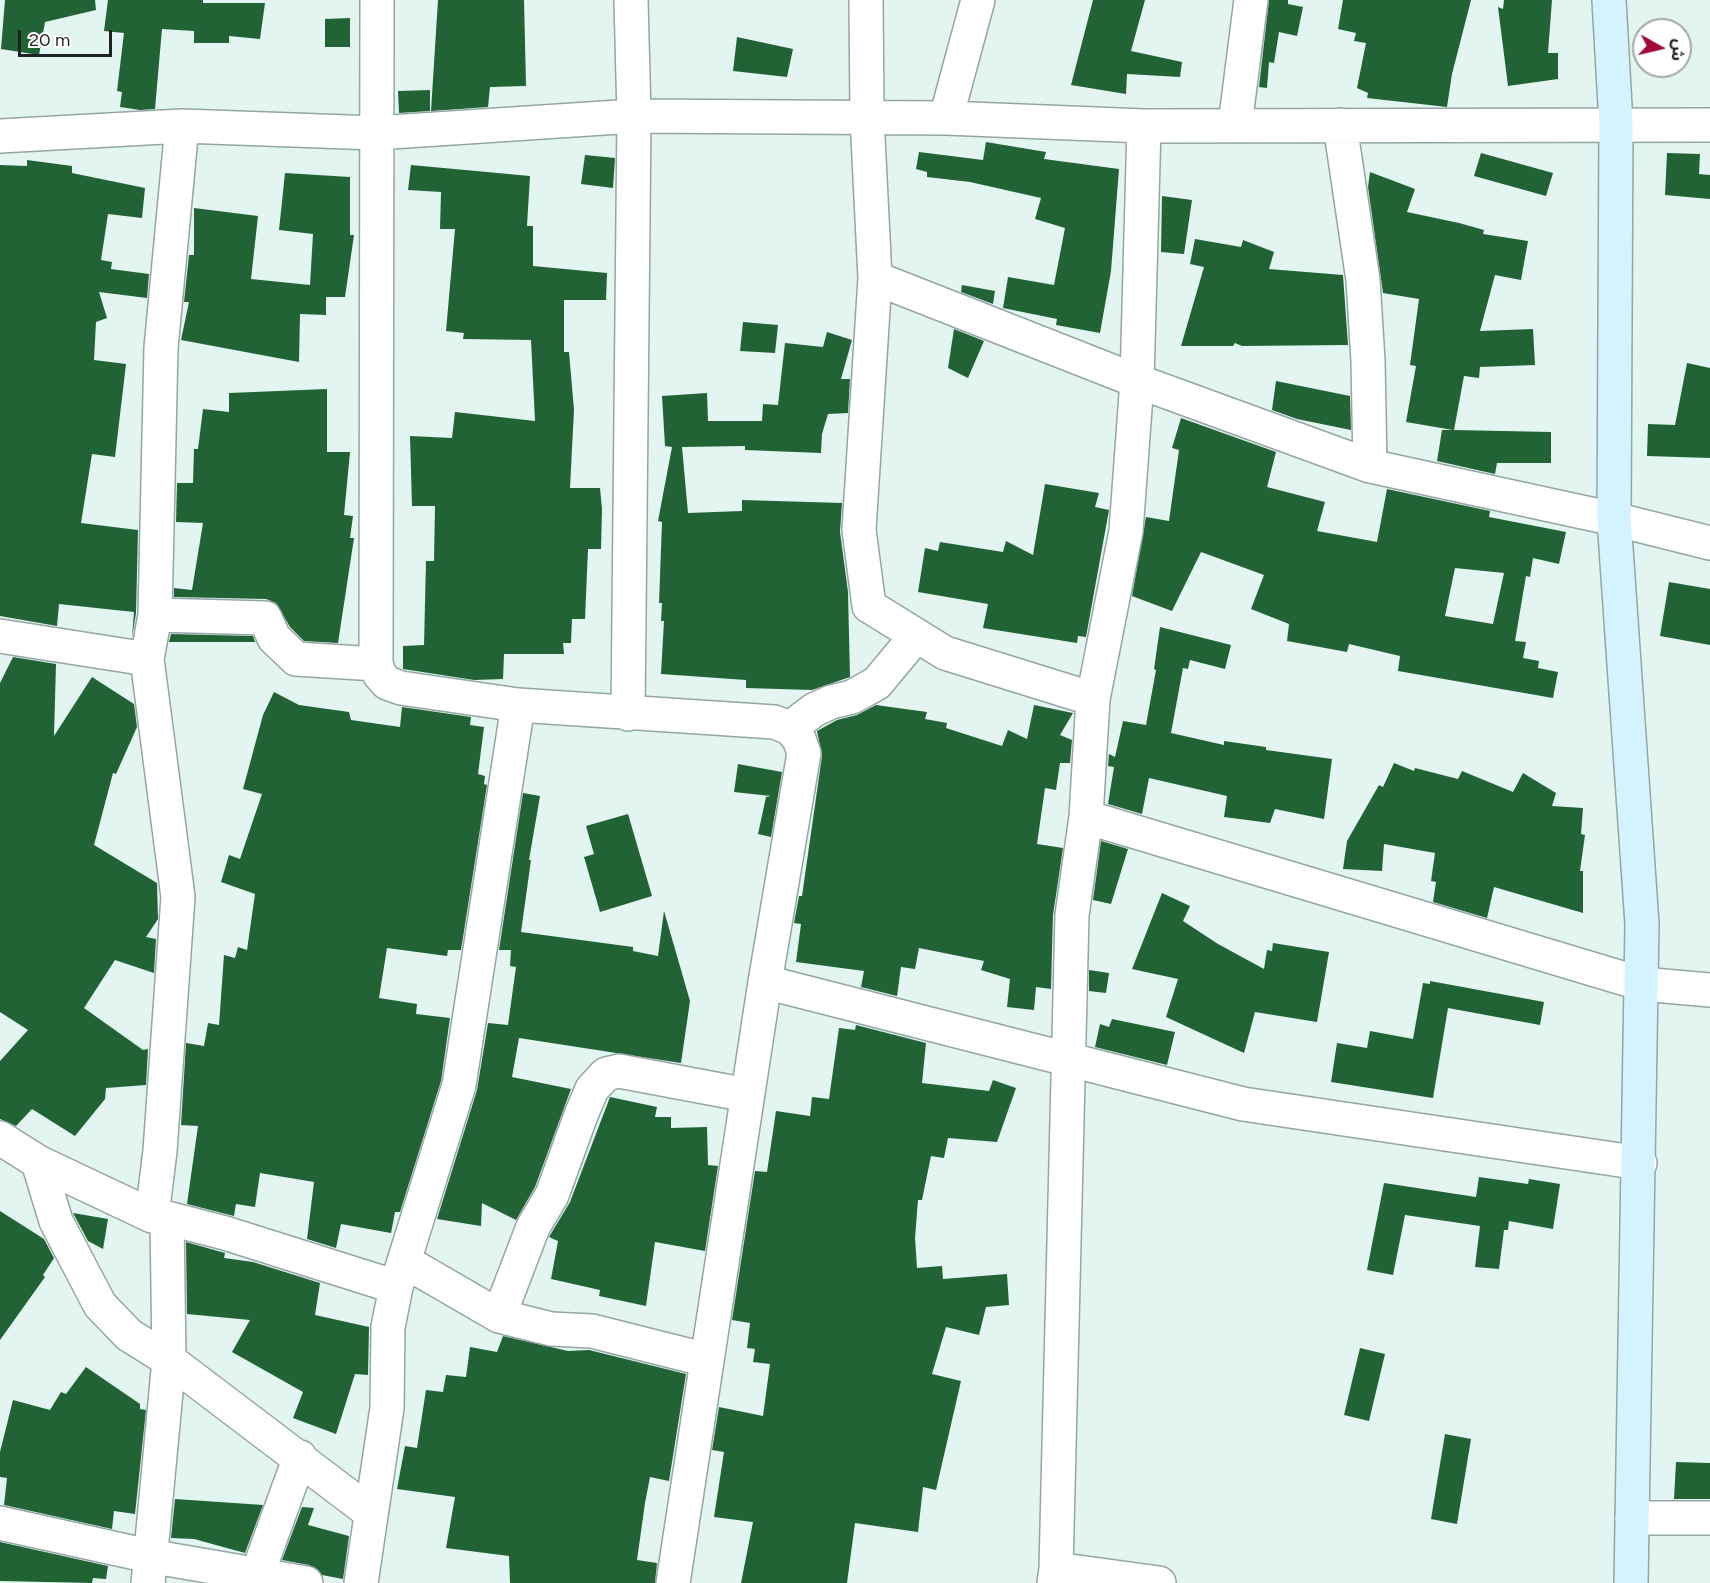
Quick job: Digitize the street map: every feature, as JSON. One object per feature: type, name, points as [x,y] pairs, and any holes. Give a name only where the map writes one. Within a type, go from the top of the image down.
[{"type":"street","points":[[377,0],[376,664],[387,683],[400,688],[518,705],[774,722],[790,728],[799,739],[804,753],[747,1095],[673,1583]]},
{"type":"street","points":[[628,714],[634,116],[631,0]]},
{"type":"street","points":[[866,0],[867,117],[875,278],[860,530],[869,606],[945,654],[1094,699]]},
{"type":"street","points":[[946,118],[978,0]]},
{"type":"street","points":[[1235,125],[1251,0]]},
{"type":"street","points":[[1609,0],[1616,124],[1614,519],[1642,924],[1640,1163],[1631,1583]]},
{"type":"street","points":[[0,136],[182,126],[376,133],[634,116],[946,118],[1144,126],[1710,125]]},
{"type":"street","points":[[1340,125],[1363,280],[1368,361],[1370,466]]},
{"type":"street","points":[[148,1570],[169,1360],[160,1217],[160,1151],[178,897],[147,659],[155,615],[161,348],[182,126]]},
{"type":"street","points":[[1144,126],[1137,381],[1126,531],[1094,699],[1086,817],[1072,915],[1055,1576],[1159,1583]]},
{"type":"street","points":[[875,278],[1137,381],[1370,466],[1614,519],[1710,543]]},
{"type":"street","points":[[155,615],[265,618],[274,638],[296,659],[376,664]]},
{"type":"street","points":[[0,636],[147,659]]},
{"type":"street","points":[[790,728],[814,710],[852,697],[877,683],[916,636]]},
{"type":"street","points":[[361,1583],[387,1408],[388,1327],[400,1274],[459,1085],[518,705]]},
{"type":"street","points":[[1086,817],[1642,984],[1710,990]]},
{"type":"street","points":[[765,982],[1243,1104],[1640,1163]]},
{"type":"street","points":[[499,1316],[533,1227],[552,1195],[592,1089],[606,1074],[619,1071],[747,1095]]},
{"type":"street","points":[[0,1138],[38,1162],[160,1217],[400,1274],[499,1316],[551,1329],[592,1330],[707,1360]]},
{"type":"street","points":[[38,1162],[56,1221],[100,1305],[129,1335],[169,1360],[371,1513]]},
{"type":"street","points":[[257,1575],[300,1457]]},
{"type":"street","points":[[1632,1518],[1710,1518]]},
{"type":"street","points":[[0,1523],[148,1570],[257,1575],[306,1583]]},
{"type":"building","points":[[5,0],[95,0],[96,10],[45,22],[39,55],[1,49]]},
{"type":"building","points":[[108,0],[203,0],[203,3],[265,3],[260,39],[229,36],[229,43],[194,43],[194,31],[162,29],[155,109],[140,110],[120,107],[122,92],[117,91],[124,33],[104,31]]},
{"type":"building","points":[[438,0],[524,0],[526,86],[490,87],[488,107],[431,111]]},
{"type":"building","points":[[1093,0],[1145,0],[1131,51],[1182,62],[1180,77],[1127,74],[1126,94],[1071,85]]},
{"type":"building","points":[[1269,0],[1288,0],[1288,4],[1303,7],[1297,36],[1279,32],[1274,63],[1269,62],[1267,88],[1259,87]]},
{"type":"building","points":[[1343,0],[1471,0],[1452,74],[1447,107],[1367,98],[1368,93],[1357,88],[1366,43],[1354,41],[1356,33],[1338,29]]},
{"type":"building","points":[[1504,0],[1552,0],[1548,53],[1558,53],[1558,79],[1508,86],[1498,7],[1503,9]]},
{"type":"building","points":[[350,18],[350,47],[325,47],[325,19]]},
{"type":"building","points":[[737,37],[793,49],[787,77],[733,71]]},
{"type":"building","points":[[430,90],[430,111],[399,113],[398,91]]},
{"type":"building","points":[[986,142],[1046,152],[1044,159],[1119,169],[1111,271],[1100,333],[1056,325],[1057,319],[1003,308],[1008,277],[1054,285],[1065,228],[1035,219],[1041,198],[970,182],[927,177],[927,172],[916,169],[919,152],[983,160]]},
{"type":"building","points":[[1481,153],[1553,173],[1546,196],[1474,176]]},
{"type":"building","points":[[1667,153],[1700,154],[1699,174],[1710,175],[1710,199],[1665,195]]},
{"type":"building","points":[[585,155],[615,158],[613,188],[581,184]]},
{"type":"building","points":[[27,160],[72,166],[72,173],[145,188],[142,218],[108,214],[101,260],[112,262],[111,269],[149,274],[147,298],[99,292],[107,318],[96,322],[94,360],[126,364],[115,457],[92,454],[81,523],[138,530],[136,613],[132,638],[134,612],[59,604],[57,626],[0,616],[0,165],[27,166]]},
{"type":"building","points":[[411,165],[530,176],[527,226],[533,226],[533,266],[607,273],[606,300],[564,300],[564,352],[569,352],[574,410],[570,488],[600,488],[602,509],[601,549],[588,549],[585,619],[572,619],[571,643],[563,643],[564,654],[504,654],[503,679],[474,680],[403,669],[403,646],[424,645],[426,561],[434,561],[435,506],[412,506],[410,436],[452,438],[455,412],[535,421],[531,340],[463,339],[464,333],[446,331],[455,229],[440,229],[441,192],[408,190]]},
{"type":"building","points":[[1370,172],[1415,189],[1407,212],[1484,230],[1483,234],[1528,241],[1521,280],[1495,275],[1480,331],[1533,329],[1535,365],[1480,367],[1479,378],[1464,376],[1454,430],[1551,432],[1551,463],[1497,463],[1495,474],[1437,461],[1442,430],[1453,430],[1406,422],[1416,366],[1410,365],[1419,299],[1383,293],[1368,187]]},
{"type":"building","points":[[285,173],[350,177],[350,235],[354,235],[345,297],[326,297],[326,315],[300,314],[299,362],[181,340],[189,302],[184,302],[189,255],[194,255],[194,208],[258,216],[251,279],[310,285],[313,234],[279,230]]},
{"type":"building","points":[[1162,196],[1192,200],[1184,254],[1161,252]]},
{"type":"building","points":[[1195,239],[1241,247],[1243,240],[1274,252],[1269,269],[1343,275],[1348,345],[1242,346],[1235,343],[1233,346],[1181,346],[1204,267],[1190,264]]},
{"type":"building","points":[[962,285],[995,291],[993,304],[961,292]]},
{"type":"building","points":[[743,322],[778,325],[775,353],[740,351]]},
{"type":"building","points":[[954,329],[984,341],[968,378],[948,368]]},
{"type":"building","points":[[827,332],[852,340],[841,379],[850,379],[848,413],[828,414],[822,434],[821,453],[745,450],[745,446],[682,447],[688,513],[742,511],[742,500],[842,503],[840,532],[848,592],[850,677],[812,690],[746,688],[746,680],[661,674],[664,621],[661,621],[662,603],[659,603],[662,522],[658,521],[672,447],[665,446],[662,396],[707,393],[708,421],[762,421],[763,404],[778,405],[785,343],[823,347]]},
{"type":"building","points":[[1687,363],[1710,368],[1710,458],[1647,456],[1648,424],[1675,425]]},
{"type":"building","points":[[1276,381],[1350,396],[1351,430],[1297,419],[1272,410]]},
{"type":"building","points":[[327,389],[327,452],[350,452],[344,515],[353,516],[350,538],[354,538],[338,643],[304,641],[290,627],[276,603],[266,599],[174,597],[174,588],[192,590],[203,523],[176,522],[177,483],[193,483],[194,449],[198,449],[203,409],[229,412],[229,393]]},
{"type":"building","points":[[1181,418],[1276,452],[1267,487],[1325,502],[1317,531],[1377,542],[1387,489],[1490,511],[1489,517],[1566,532],[1559,564],[1533,558],[1530,577],[1526,576],[1515,641],[1526,642],[1523,658],[1539,661],[1538,668],[1558,672],[1553,698],[1398,671],[1400,656],[1349,644],[1347,652],[1287,641],[1289,624],[1251,609],[1264,575],[1201,552],[1172,611],[1132,596],[1146,517],[1169,521],[1179,450],[1172,448]],"holes":[[[1455,568],[1504,573],[1493,624],[1445,616]]]},
{"type":"building","points":[[1045,484],[1099,493],[1095,507],[1109,510],[1086,637],[1078,636],[1077,643],[983,628],[988,604],[918,592],[925,548],[938,551],[940,542],[1003,552],[1006,541],[1033,555]]},
{"type":"building","points":[[1669,582],[1710,589],[1710,645],[1660,636]]},
{"type":"building","points":[[1160,627],[1231,645],[1225,669],[1190,660],[1188,669],[1183,668],[1171,733],[1224,745],[1224,741],[1266,747],[1266,750],[1332,759],[1324,819],[1275,809],[1270,823],[1224,817],[1227,796],[1149,778],[1142,814],[1108,804],[1114,767],[1108,766],[1109,754],[1115,757],[1123,721],[1146,725],[1156,670],[1154,669]]},
{"type":"building","points":[[171,634],[253,636],[255,642],[169,642]]},
{"type":"building","points":[[13,657],[56,664],[54,736],[92,677],[134,704],[137,727],[116,774],[113,773],[94,845],[157,883],[158,919],[146,937],[156,939],[154,973],[115,960],[84,1008],[143,1050],[148,1049],[146,1085],[106,1088],[105,1099],[75,1136],[32,1109],[16,1126],[0,1119],[0,1061],[28,1030],[0,1012],[0,683]]},
{"type":"building","points":[[274,692],[299,705],[349,712],[351,720],[400,727],[402,707],[471,717],[470,725],[484,727],[478,774],[485,776],[484,784],[487,785],[461,950],[448,950],[447,956],[387,948],[379,998],[417,1004],[416,1014],[450,1018],[441,1081],[400,1212],[395,1212],[391,1233],[341,1224],[336,1248],[307,1239],[314,1182],[260,1173],[255,1207],[236,1204],[234,1216],[187,1204],[198,1126],[181,1125],[186,1043],[204,1046],[208,1023],[219,1025],[224,955],[235,958],[238,947],[247,950],[255,894],[221,882],[229,855],[240,859],[262,794],[243,789],[263,715]]},
{"type":"building","points":[[876,705],[927,712],[925,719],[947,723],[946,728],[1002,746],[1008,730],[1027,739],[1034,705],[1073,713],[1060,735],[1072,740],[1070,763],[1060,763],[1056,790],[1045,788],[1037,844],[1063,848],[1053,915],[1051,989],[1036,987],[1034,1010],[1007,1007],[1010,979],[981,970],[984,961],[919,948],[915,969],[901,967],[897,996],[861,987],[864,971],[796,962],[801,924],[794,923],[799,896],[802,896],[822,756],[817,731],[837,720],[857,715]]},
{"type":"building","points":[[1394,763],[1414,771],[1415,768],[1458,779],[1462,771],[1513,792],[1523,773],[1556,793],[1552,806],[1583,808],[1581,834],[1585,835],[1580,871],[1583,871],[1583,913],[1494,887],[1487,918],[1433,902],[1436,882],[1431,881],[1435,853],[1384,844],[1382,871],[1343,869],[1347,841],[1379,785],[1383,787]]},
{"type":"building","points":[[738,764],[782,772],[771,837],[758,834],[766,797],[771,796],[734,792]]},
{"type":"building","points":[[523,793],[540,796],[529,860],[531,860],[521,932],[633,947],[633,951],[658,956],[664,911],[690,1001],[681,1063],[519,1038],[512,1077],[571,1089],[535,1187],[516,1220],[482,1203],[481,1226],[437,1219],[477,1090],[488,1023],[508,1025],[516,967],[510,966],[511,950],[499,950]]},
{"type":"building","points":[[628,814],[652,896],[600,912],[584,857],[594,854],[586,826]]},
{"type":"building","points":[[1101,841],[1128,849],[1111,904],[1093,900]]},
{"type":"building","points":[[1162,893],[1190,906],[1183,921],[1218,944],[1264,969],[1267,950],[1272,951],[1273,943],[1329,952],[1317,1022],[1255,1012],[1244,1053],[1166,1017],[1178,979],[1132,969]]},
{"type":"building","points":[[1089,970],[1109,973],[1106,993],[1089,991]]},
{"type":"building","points":[[1430,981],[1544,1002],[1540,1025],[1448,1008],[1433,1098],[1331,1082],[1337,1043],[1367,1048],[1370,1031],[1413,1039],[1423,983],[1430,984]]},
{"type":"building","points":[[1112,1019],[1175,1032],[1167,1065],[1095,1047],[1100,1024],[1109,1027]]},
{"type":"building","points":[[856,1025],[926,1043],[922,1083],[989,1091],[993,1080],[1016,1088],[997,1142],[948,1138],[944,1158],[931,1156],[922,1200],[918,1200],[915,1238],[917,1268],[942,1266],[943,1279],[1007,1274],[1009,1305],[986,1307],[979,1335],[946,1327],[932,1374],[961,1381],[936,1490],[923,1487],[918,1532],[855,1523],[847,1583],[741,1583],[753,1522],[714,1517],[724,1452],[712,1450],[719,1407],[763,1416],[770,1364],[753,1362],[755,1349],[747,1348],[750,1323],[732,1320],[755,1171],[767,1172],[776,1111],[810,1116],[812,1097],[829,1099],[839,1028],[855,1030]]},
{"type":"building","points":[[610,1097],[657,1107],[655,1117],[671,1117],[671,1128],[707,1127],[708,1165],[718,1166],[705,1251],[655,1242],[646,1306],[599,1296],[600,1290],[551,1279],[558,1241],[549,1237],[570,1202]]},
{"type":"building","points":[[1479,1177],[1528,1184],[1529,1179],[1560,1184],[1553,1229],[1509,1221],[1508,1230],[1504,1230],[1499,1269],[1475,1267],[1480,1226],[1405,1215],[1393,1275],[1367,1270],[1384,1183],[1476,1197]]},
{"type":"building","points":[[0,1211],[44,1239],[54,1258],[43,1275],[45,1277],[0,1340]]},
{"type":"building","points":[[73,1213],[108,1219],[103,1249],[88,1241]]},
{"type":"building","points":[[186,1242],[225,1253],[224,1258],[253,1262],[320,1283],[315,1315],[369,1327],[368,1375],[355,1374],[336,1434],[293,1418],[303,1392],[232,1352],[250,1320],[187,1314]]},
{"type":"building","points":[[503,1336],[568,1351],[589,1350],[686,1374],[669,1481],[650,1477],[645,1503],[637,1560],[657,1563],[655,1583],[510,1583],[509,1556],[446,1548],[455,1497],[397,1489],[405,1446],[417,1448],[426,1390],[443,1392],[446,1375],[466,1377],[470,1347],[497,1352]]},
{"type":"building","points":[[1360,1348],[1385,1354],[1369,1421],[1344,1415]]},
{"type":"building","points":[[86,1367],[140,1404],[140,1409],[146,1410],[135,1514],[114,1511],[112,1529],[4,1505],[7,1478],[0,1477],[0,1452],[13,1400],[50,1410],[61,1392],[66,1394]]},
{"type":"building","points":[[1445,1434],[1471,1439],[1457,1524],[1431,1519]]},
{"type":"building","points":[[1676,1462],[1710,1463],[1710,1499],[1674,1499]]},
{"type":"building","points":[[175,1499],[263,1505],[245,1553],[194,1539],[171,1538]]},
{"type":"building","points":[[302,1507],[314,1508],[308,1525],[349,1536],[343,1579],[322,1575],[309,1565],[282,1560]]},
{"type":"building","points":[[0,1542],[108,1566],[106,1579],[93,1578],[92,1583],[0,1581]]}]
